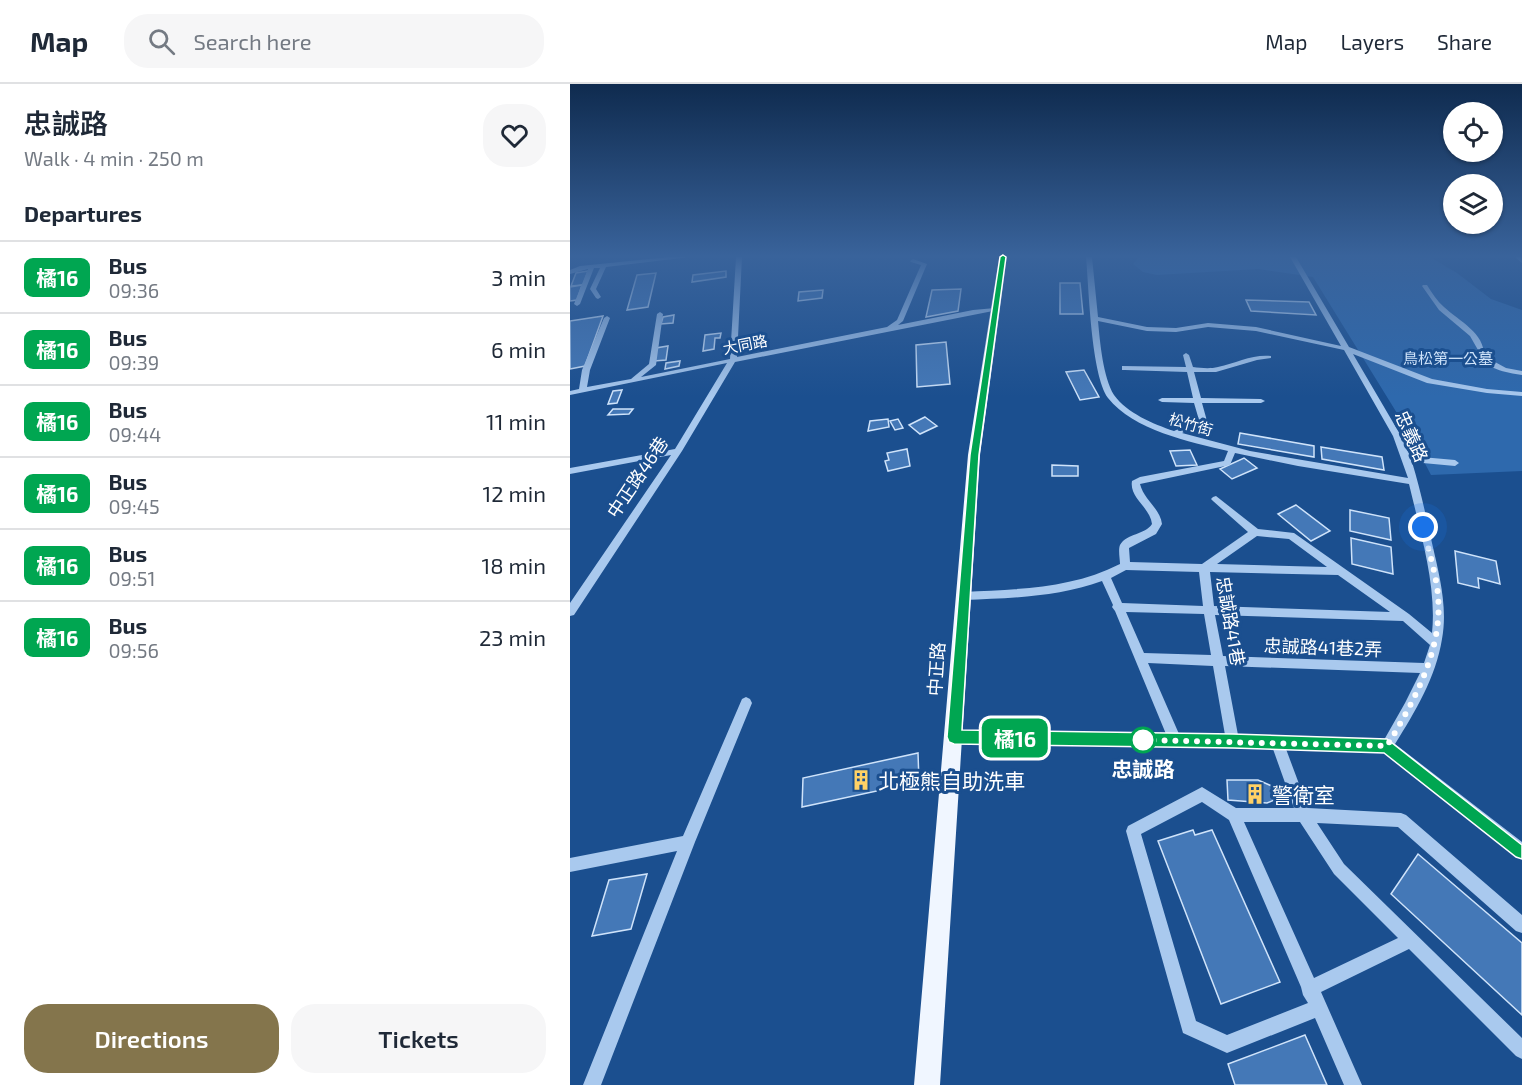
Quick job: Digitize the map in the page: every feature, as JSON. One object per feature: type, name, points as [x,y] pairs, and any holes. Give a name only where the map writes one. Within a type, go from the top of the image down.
[{"type":"main road","name":"中正路","points":[[927,1085],[974,455],[997,304]]},
{"type":"street","points":[[733,360],[736,304]]},
{"type":"street","points":[[884,331],[900,321],[907,304]]},
{"type":"street","name":"松竹街","points":[[1094,304],[1103,378],[1112,398],[1132,416],[1173,434],[1233,449],[1413,482]]},
{"type":"street","name":"忠義路","points":[[1320,304],[1397,435],[1408,459],[1438,595],[1435,643],[1427,668],[1409,709],[1387,746]]},
{"type":"street","points":[[1437,304],[1475,336],[1481,350],[1479,354],[1481,357],[1504,370],[1522,373]]},
{"type":"street","name":"大同路","points":[[570,393],[973,312],[996,310]]},
{"type":"street","points":[[631,380],[652,365],[660,314]]},
{"type":"street","points":[[583,390],[586,370],[608,318]]},
{"type":"street","points":[[1096,319],[1158,330],[1208,325],[1245,327],[1347,349],[1430,381],[1463,388],[1522,394]]},
{"type":"street","points":[[1173,434],[1203,421],[1186,355]]},
{"type":"street","points":[[1125,368],[1216,370],[1256,358],[1269,357]]},
{"type":"street","name":"中正路46巷","points":[[570,612],[678,451],[733,360]]},
{"type":"street","points":[[1162,400],[1261,401]]},
{"type":"street","points":[[1125,566],[1124,548],[1130,540],[1154,532],[1157,528],[1157,519],[1136,489],[1136,483],[1140,480],[1227,463],[1233,449]]},
{"type":"street","points":[[570,471],[678,451]]},
{"type":"street","points":[[1408,459],[1455,463]]},
{"type":"street","points":[[1216,499],[1255,532],[1291,536],[1405,617],[1435,643]]},
{"type":"street","name":"忠誠路41巷","points":[[1233,741],[1209,610],[1204,568],[1255,532]]},
{"type":"street","points":[[964,596],[1057,591],[1106,577],[1125,566],[1342,571]]},
{"type":"street","points":[[1106,577],[1175,740]]},
{"type":"street","points":[[1117,607],[1405,617]]},
{"type":"street","name":"忠誠路41巷2弄","points":[[1140,658],[1427,668]]},
{"type":"street","points":[[592,1085],[688,842],[747,703]]},
{"type":"street","points":[[954,737],[1387,746],[1522,851]]},
{"type":"street","points":[[1277,743],[1304,815],[1339,869],[1409,941],[1522,1050]]},
{"type":"street","points":[[1318,1008],[1227,1044],[1189,1027],[1133,831],[1202,794],[1234,815],[1304,815],[1401,820],[1522,925]]},
{"type":"street","points":[[1234,815],[1353,1085]]},
{"type":"street","points":[[570,865],[688,842]]},
{"type":"street","points":[[1309,989],[1409,941]]},
{"type":"green space","name":"鳥松第一公墓","points":[[1329,304],[1504,304],[1522,310],[1522,471],[1431,475],[1408,431]]},
{"type":"building","points":[[629,304],[649,304],[648,307],[627,310]]},
{"type":"building","points":[[929,304],[959,304],[958,311],[926,317]]},
{"type":"building","points":[[1060,304],[1082,304],[1083,314],[1060,314]]},
{"type":"building","points":[[1248,304],[1310,304],[1316,315],[1251,311]]},
{"type":"building","points":[[674,315],[673,323],[661,324],[663,317]]},
{"type":"building","points":[[603,316],[585,366],[570,369],[570,321]]},
{"type":"building","points":[[721,333],[720,338],[715,338],[714,349],[703,351],[705,335]]},
{"type":"building","points":[[946,342],[950,384],[917,387],[916,345]]},
{"type":"building","points":[[668,346],[666,360],[654,361],[656,348]]},
{"type":"building","points":[[680,361],[679,366],[665,369],[666,363]]},
{"type":"building","points":[[1084,370],[1099,397],[1080,400],[1066,372]]},
{"type":"building","points":[[622,390],[617,403],[608,404],[613,391]]},
{"type":"building","points":[[613,409],[633,409],[629,414],[608,415]]},
{"type":"building","points":[[925,417],[937,426],[920,434],[909,425]]},
{"type":"building","points":[[888,419],[889,427],[868,431],[870,421]]},
{"type":"building","points":[[898,419],[903,428],[895,430],[890,421]]},
{"type":"building","points":[[1240,433],[1314,446],[1314,457],[1238,444]]},
{"type":"building","points":[[1321,447],[1382,457],[1384,470],[1322,459]]},
{"type":"building","points":[[907,449],[910,466],[888,471],[885,461],[889,460],[887,453]]},
{"type":"building","points":[[1190,450],[1197,465],[1176,466],[1170,451]]},
{"type":"building","points":[[1244,458],[1257,468],[1232,479],[1220,469]]},
{"type":"building","points":[[1052,465],[1078,466],[1078,476],[1052,476]]},
{"type":"building","points":[[1296,505],[1330,531],[1311,541],[1278,514]]},
{"type":"building","points":[[1350,510],[1389,518],[1391,540],[1350,531]]},
{"type":"building","points":[[1351,538],[1391,547],[1393,574],[1352,564]]},
{"type":"building","points":[[1455,551],[1496,561],[1500,584],[1478,578],[1479,588],[1458,583]]},
{"type":"building","name":"北極熊自助洗車","points":[[918,753],[919,782],[802,807],[803,778]]},
{"type":"building","name":"警衛室","points":[[1227,780],[1258,780],[1283,791],[1282,797],[1267,803],[1228,800]]},
{"type":"building","points":[[1193,830],[1195,835],[1212,830],[1280,982],[1221,1004],[1158,841]]},
{"type":"building","points":[[1418,854],[1522,943],[1522,1015],[1391,894]]},
{"type":"building","points":[[647,874],[631,929],[592,936],[609,880]]},
{"type":"building","points":[[1305,1035],[1327,1085],[1235,1085],[1228,1064]]},
{"type":"bus line","name":"橘16","points":[[996,304],[974,455],[954,737],[1387,746],[1522,851]]},
{"type":"place","name":"忠誠路","points":[[1143,740]]},
{"type":"place","name":"北極熊自助洗車","points":[[861,780]]},
{"type":"place","name":"警衛室","points":[[1255,794]]},
{"type":"route","points":[[1143,740],[1387,746],[1409,709],[1427,668],[1437,637],[1438,595],[1423,527]]}]
